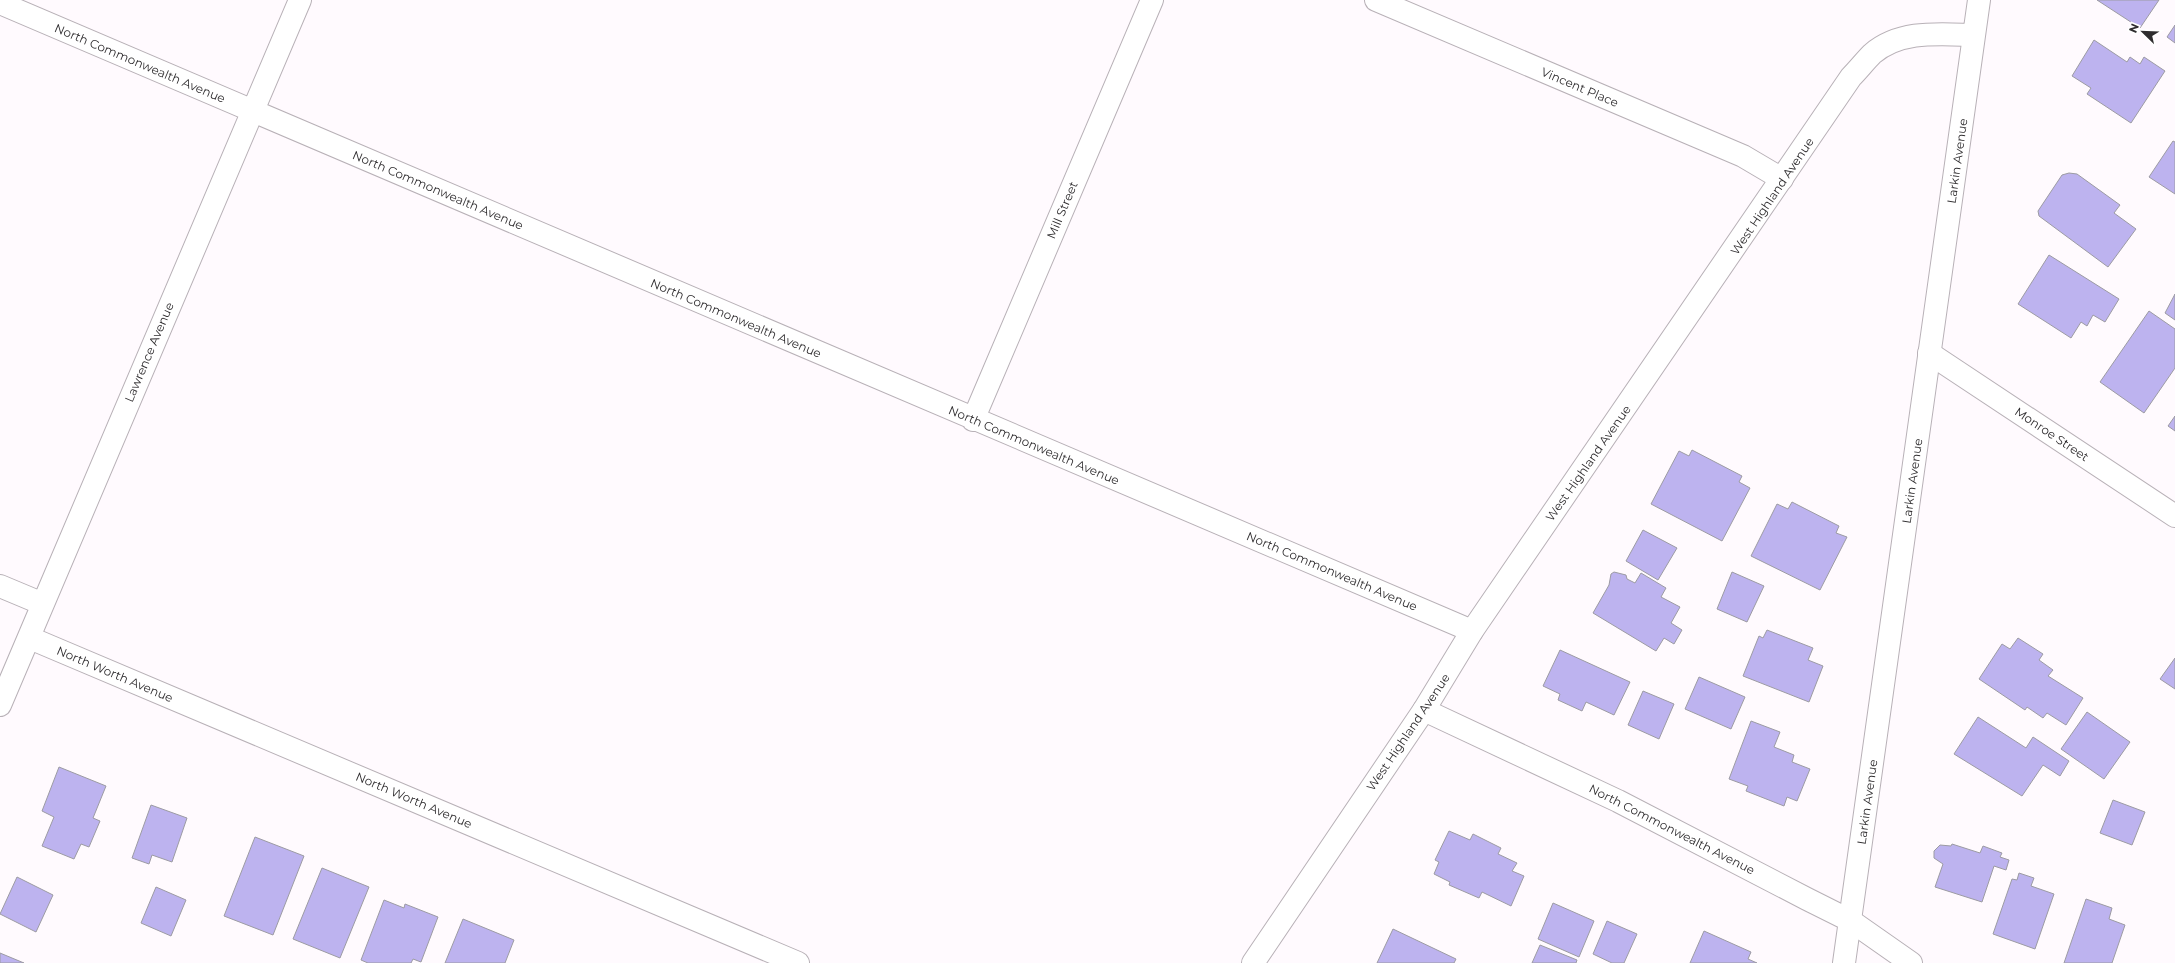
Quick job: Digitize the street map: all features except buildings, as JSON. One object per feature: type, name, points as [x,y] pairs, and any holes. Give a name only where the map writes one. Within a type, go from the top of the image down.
[{"type":"street","name":"Lawrence Avenue","points":[[0,705],[30,638],[252,110],[300,0]]},
{"type":"street","name":"Mill Street","points":[[973,420],[1152,0]]},
{"type":"street","name":"Vincent Place","points":[[1376,0],[1743,156],[1782,179]]},
{"type":"street","name":"Larkin Avenue","points":[[1844,963],[1967,91],[1972,35],[1979,0]]},
{"type":"street","name":"North Commonwealth Avenue","points":[[0,3],[973,420],[1472,631]]},
{"type":"street","name":"West Highland Avenue","points":[[1253,963],[1424,710],[1472,631],[1851,77],[1873,54],[1895,40],[1926,33],[1972,35]]},
{"type":"street","name":"Monroe Street","points":[[1929,353],[2175,516]]},
{"type":"street","points":[[0,586],[43,604]]},
{"type":"street","name":"North Worth Avenue","points":[[30,638],[798,963]]},
{"type":"street","name":"North Commonwealth Avenue","points":[[1424,710],[1618,801],[1851,921],[1911,963]]}]
